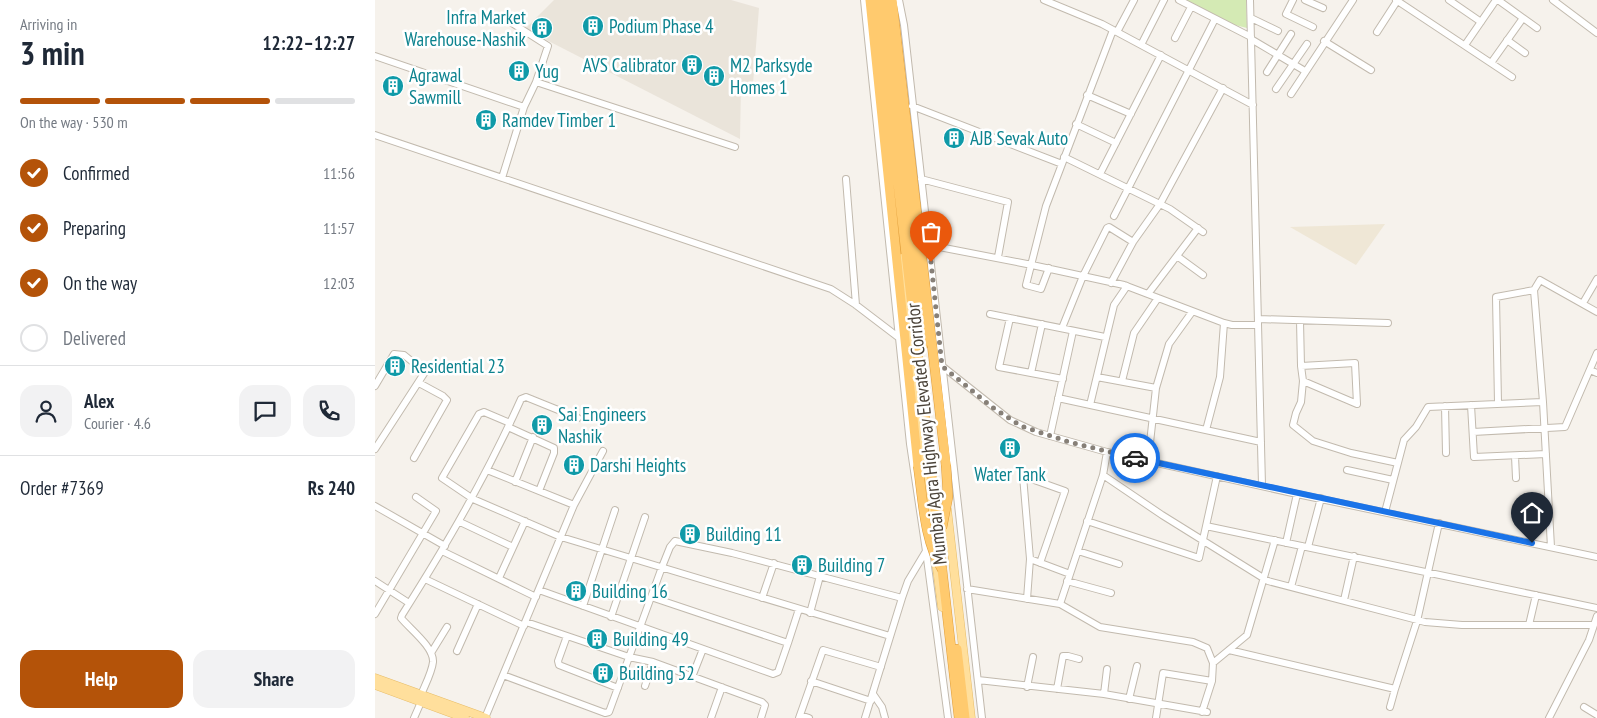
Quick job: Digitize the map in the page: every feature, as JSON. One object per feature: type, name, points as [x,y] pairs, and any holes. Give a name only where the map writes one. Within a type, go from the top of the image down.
[{"type":"highway","points":[[870,0],[918,466],[929,535],[935,558],[942,569]]},
{"type":"highway","name":"Mumbai Agra Highway Elevated Corridor","points":[[876,0],[942,569],[957,718]]},
{"type":"highway","name":"Mumbai Agra Highway Elevated Corridor","points":[[885,0],[942,528],[965,718]]},
{"type":"highway","points":[[890,0],[946,464],[948,497],[942,528]]},
{"type":"main road","points":[[876,0],[925,469],[957,718]]},
{"type":"main road","points":[[890,0],[971,718]]},
{"type":"main road","points":[[375,678],[465,718]]},
{"type":"main road","points":[[375,685],[486,718]]},
{"type":"street","points":[[864,0],[910,444],[948,718]]},
{"type":"street","points":[[899,0],[904,25],[983,718]]},
{"type":"street","points":[[1044,0],[1096,21],[1253,105]]},
{"type":"street","points":[[1049,268],[1041,288],[1027,285],[1047,206],[1076,124],[1115,31],[1134,0]]},
{"type":"street","points":[[1141,45],[1164,0]]},
{"type":"street","points":[[1179,0],[1251,38],[1305,71]]},
{"type":"street","points":[[1250,0],[1262,485]]},
{"type":"street","points":[[1293,0],[1286,14],[1313,26]]},
{"type":"street","points":[[1305,0],[1323,8]]},
{"type":"street","points":[[1291,94],[1324,41],[1353,0]]},
{"type":"street","points":[[1377,32],[1397,0],[1512,77]]},
{"type":"street","points":[[1406,6],[1410,0]]},
{"type":"street","points":[[1449,0],[1481,22]]},
{"type":"street","points":[[1465,45],[1497,0],[1537,28]]},
{"type":"street","points":[[1553,0],[1597,33]]},
{"type":"street","points":[[1175,38],[1191,7]]},
{"type":"street","points":[[502,178],[524,107],[536,82],[548,46],[504,18]]},
{"type":"street","points":[[1251,18],[1278,31]]},
{"type":"street","points":[[1491,63],[1523,18]]},
{"type":"street","points":[[1114,216],[1215,19]]},
{"type":"street","points":[[1267,72],[1291,34]]},
{"type":"street","points":[[1507,40],[1525,53]]},
{"type":"street","points":[[1324,41],[1371,70]]},
{"type":"street","points":[[1276,88],[1307,44]]},
{"type":"street","points":[[1101,174],[1161,55]]},
{"type":"street","points":[[375,56],[524,107]]},
{"type":"street","points":[[536,82],[735,147]]},
{"type":"street","points":[[1111,283],[1133,242],[1160,204],[1223,88]]},
{"type":"street","points":[[1087,95],[1131,114]]},
{"type":"street","points":[[912,106],[1062,164]]},
{"type":"street","points":[[1076,124],[1116,143]]},
{"type":"street","points":[[375,135],[831,289],[856,305],[898,337]]},
{"type":"street","points":[[1064,156],[1160,204],[1200,230],[1177,256],[1149,294]]},
{"type":"street","points":[[846,179],[856,305]]},
{"type":"street","points":[[921,179],[1008,202],[998,258]]},
{"type":"street","points":[[1062,328],[1083,276],[1107,228],[1109,227],[1133,242]]},
{"type":"street","points":[[929,245],[1032,264],[1127,286],[1231,326],[1258,322],[1300,321],[1387,323]]},
{"type":"street","points":[[1177,256],[1203,275]]},
{"type":"street","points":[[1583,303],[1597,279]]},
{"type":"street","points":[[1551,547],[1545,428],[1534,290],[1540,280],[1597,312]]},
{"type":"street","points":[[1090,405],[1114,305],[1127,286]]},
{"type":"street","points":[[1498,403],[1496,297],[1534,290]]},
{"type":"street","points":[[1122,382],[1134,333],[1158,298]]},
{"type":"street","points":[[1148,461],[1156,388],[1169,344],[1192,312]]},
{"type":"street","points":[[990,314],[1105,337]]},
{"type":"street","points":[[1010,318],[999,367],[1063,379]]},
{"type":"street","points":[[1300,321],[1303,381],[1301,402],[1293,425],[1313,441],[1351,453],[1398,463]]},
{"type":"street","points":[[1206,430],[1220,377],[1224,323]]},
{"type":"street","points":[[1031,373],[1042,324]]},
{"type":"street","points":[[1050,436],[1073,331]]},
{"type":"street","points":[[1473,432],[1565,427],[1597,353]]},
{"type":"street","points":[[375,386],[394,354],[404,355],[424,370],[419,383],[375,449]]},
{"type":"street","points":[[1301,366],[1355,363],[1357,404],[1303,381]]},
{"type":"street","points":[[942,366],[1010,420],[1027,429],[1050,436],[1107,452],[1597,557]]},
{"type":"street","points":[[1590,370],[1597,373]]},
{"type":"street","points":[[1097,377],[1156,388]]},
{"type":"street","points":[[414,458],[447,400],[419,383]]},
{"type":"street","points":[[414,718],[433,663],[431,653],[401,618],[402,615],[473,499],[523,397],[578,418]]},
{"type":"street","points":[[1059,398],[1261,442]]},
{"type":"street","points":[[1385,512],[1404,440],[1416,428],[1428,407],[1543,402]]},
{"type":"street","points":[[1471,405],[1474,457],[1546,454]]},
{"type":"street","points":[[1445,406],[1446,453]]},
{"type":"street","points":[[539,491],[554,453],[554,448],[485,412],[481,412],[442,476],[443,480],[473,499],[561,537],[890,636]]},
{"type":"street","points":[[515,482],[533,438]]},
{"type":"street","points":[[486,718],[574,505],[603,451]]},
{"type":"street","points":[[1060,604],[1103,475],[1107,452]]},
{"type":"street","points":[[1515,456],[1516,478]]},
{"type":"street","points":[[487,470],[574,505]]},
{"type":"street","points":[[1347,470],[1393,480]]},
{"type":"street","points":[[1103,475],[1203,541],[1264,578],[1291,587],[1417,620],[1461,625],[1594,625]]},
{"type":"street","points":[[1027,599],[1030,559],[1023,476],[1065,491],[1040,563]]},
{"type":"street","points":[[1087,521],[1199,558],[1217,476]]},
{"type":"street","points":[[1286,543],[1297,494]]},
{"type":"street","points":[[375,614],[436,511],[416,497]]},
{"type":"street","points":[[1291,587],[1321,498]]},
{"type":"street","points":[[375,507],[499,578],[538,594],[583,606],[775,674],[778,672],[799,609]]},
{"type":"street","points":[[583,606],[615,510]]},
{"type":"street","points":[[611,617],[645,517]]},
{"type":"street","points":[[499,578],[525,521]]},
{"type":"street","points":[[460,522],[513,547]]},
{"type":"street","points":[[1390,707],[1417,620],[1439,523]]},
{"type":"street","points":[[1206,526],[1597,608]]},
{"type":"street","points":[[1213,663],[1247,635],[1275,540]]},
{"type":"street","points":[[503,675],[607,713],[611,710],[662,567],[675,541],[732,553],[901,598]]},
{"type":"street","points":[[865,718],[901,598],[908,581],[926,551]]},
{"type":"street","points":[[1077,551],[1119,564]]},
{"type":"street","points":[[1344,600],[1354,556]]},
{"type":"street","points":[[1030,559],[1069,577],[1111,593]]},
{"type":"street","points":[[763,598],[774,564]]},
{"type":"street","points":[[809,613],[820,576]]},
{"type":"street","points":[[425,579],[525,624],[629,657],[653,662],[764,703],[761,718]]},
{"type":"street","points":[[375,580],[409,603]]},
{"type":"street","points":[[967,590],[1060,604],[1100,627],[1193,642],[1207,648],[1213,663],[1212,681],[1205,712],[1103,694],[978,680]]},
{"type":"street","points":[[1529,625],[1536,595]]},
{"type":"street","points":[[651,597],[788,643]]},
{"type":"street","points":[[457,651],[478,604]]},
{"type":"street","points":[[1549,718],[1578,662],[1597,616]]},
{"type":"street","points":[[431,653],[447,627]]},
{"type":"street","points":[[567,636],[558,661],[559,665],[619,688]]},
{"type":"street","points":[[692,677],[703,649]]},
{"type":"street","points":[[809,718],[799,716],[823,649],[881,667]]},
{"type":"street","points":[[1229,650],[1395,689]]},
{"type":"street","points":[[1057,689],[1062,658],[1069,656],[1079,658]]},
{"type":"street","points":[[1027,686],[1033,657]]},
{"type":"street","points":[[645,686],[653,662]]},
{"type":"street","points":[[1129,699],[1137,666]]},
{"type":"street","points":[[1103,694],[1107,668]]},
{"type":"street","points":[[1156,718],[1163,673],[1212,681]]},
{"type":"street","points":[[811,681],[872,697],[882,707],[885,718]]},
{"type":"street","points":[[711,718],[722,687]]},
{"type":"street","points":[[1584,707],[1597,714],[1595,718]]},
{"type":"shaded area","points":[[554,0],[731,0],[759,8],[753,84],[741,85],[740,139],[525,29]]},
{"type":"shaded area","points":[[1385,224],[1356,265],[1290,227]]},
{"type":"green space","points":[[1184,0],[1246,0],[1247,28],[1235,25]]},
{"type":"way so far","points":[[931,262],[942,366],[992,407],[1027,429],[1069,442],[1135,458]]},
{"type":"place","name":"Podium Phase 4","points":[[593,26]]},
{"type":"place","name":"Infra Market Warehouse-Nashik","points":[[542,28]]},
{"type":"place","name":"AVS Calibrator","points":[[692,65]]},
{"type":"place","name":"Yug","points":[[519,71]]},
{"type":"place","name":"M2 Parksyde Homes 1","points":[[714,76]]},
{"type":"place","name":"Agrawal Sawmill","points":[[393,86]]},
{"type":"place","name":"Ramdev Timber 1","points":[[486,120]]},
{"type":"place","name":"AJB Sevak Auto","points":[[954,138]]},
{"type":"place","name":"Residential 23","points":[[395,366]]},
{"type":"place","name":"Sai Engineers Nashik","points":[[542,425]]},
{"type":"place","name":"Water Tank","points":[[1010,448]]},
{"type":"place","name":"Darshi Heights","points":[[574,465]]},
{"type":"place","name":"Building 11","points":[[690,534]]},
{"type":"place","name":"Building 7","points":[[802,565]]},
{"type":"place","name":"Building 16","points":[[576,591]]},
{"type":"place","name":"Building 49","points":[[597,639]]},
{"type":"place","name":"Building 52","points":[[603,673]]},
{"type":"route","points":[[1135,458],[1532,543]]}]
